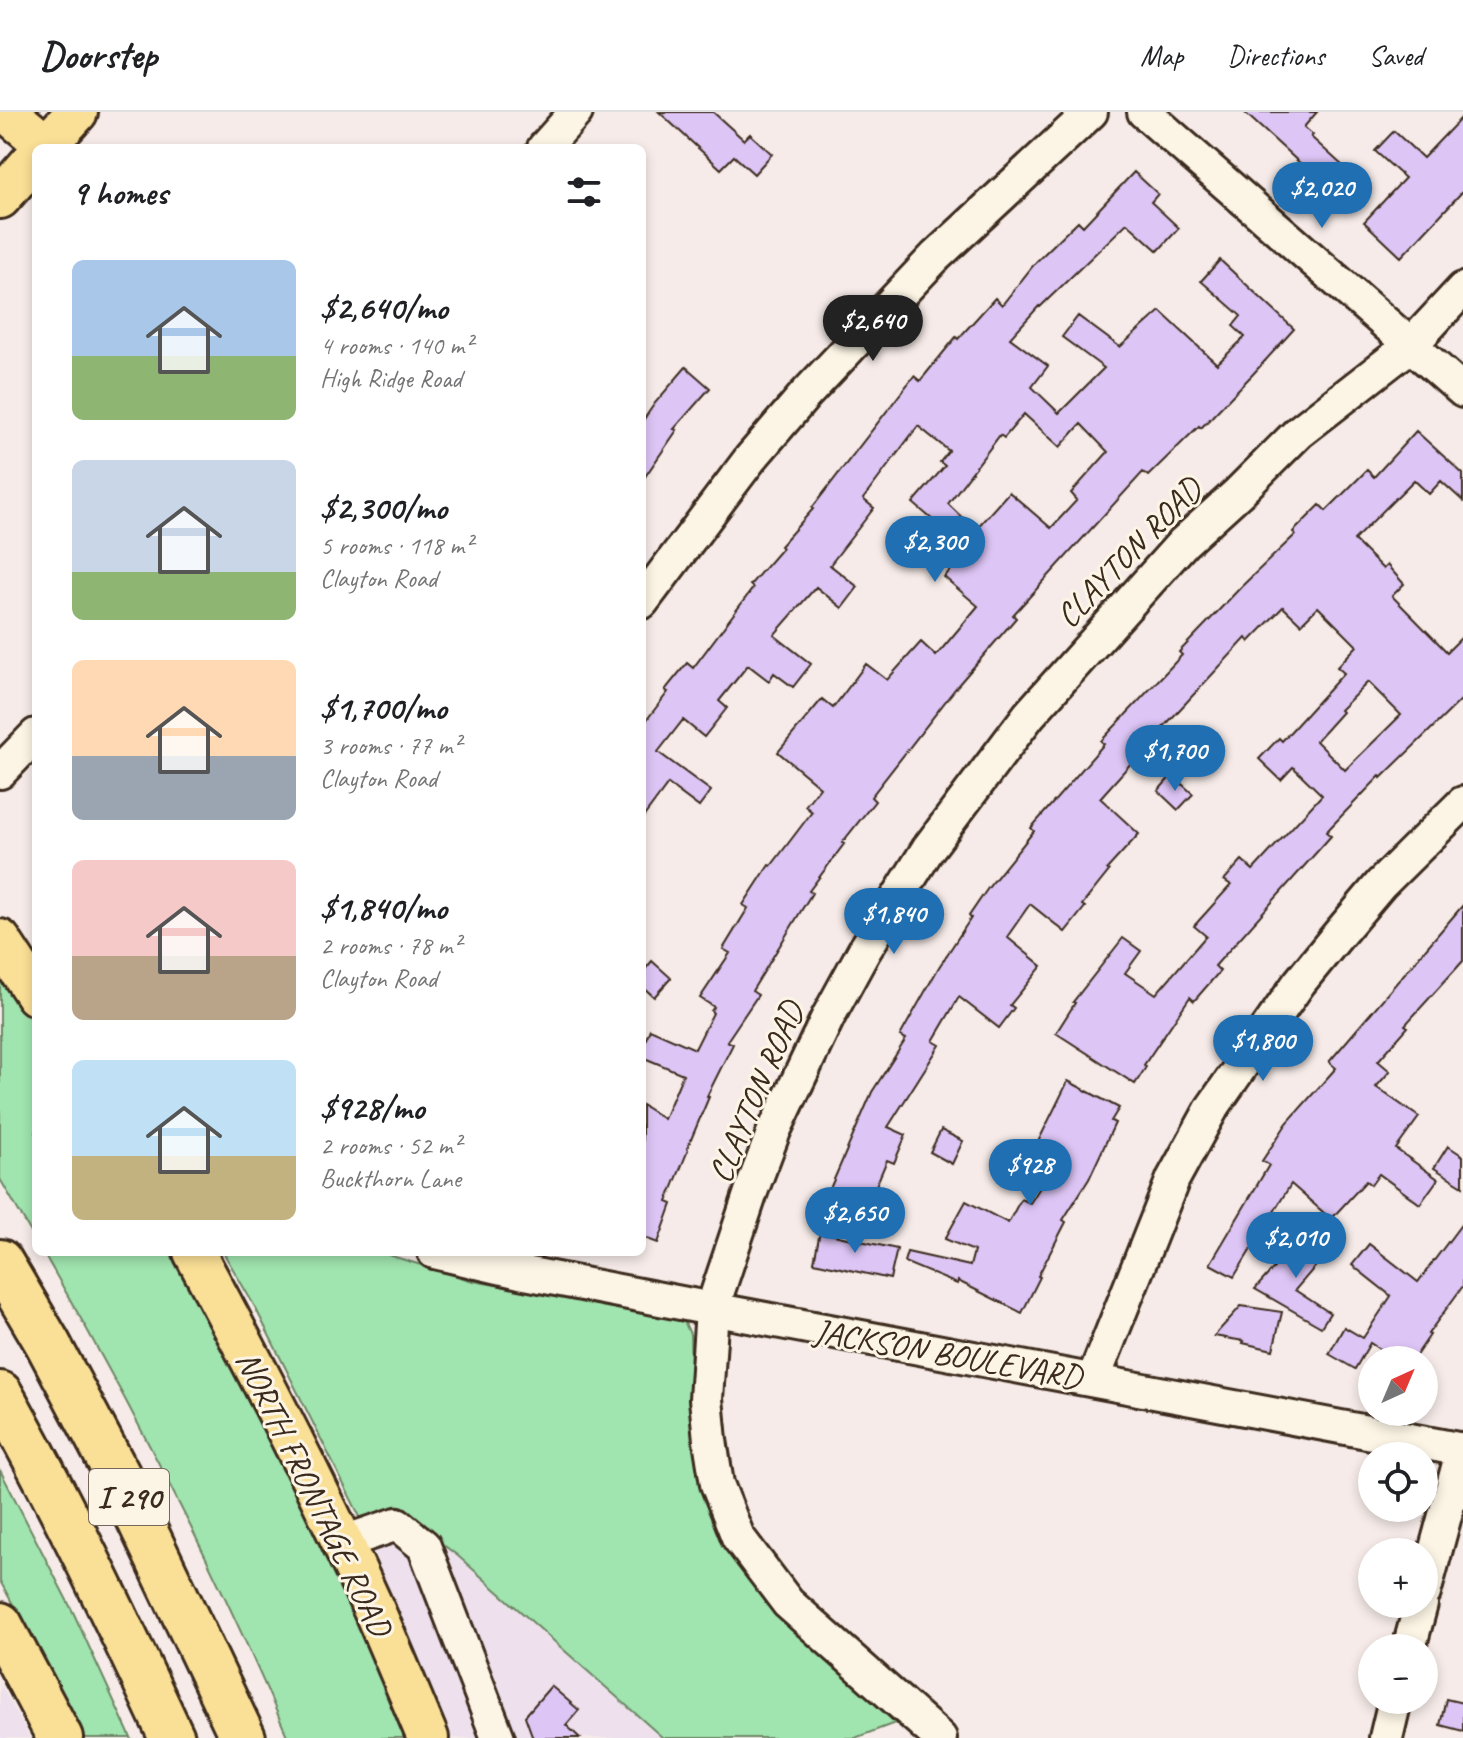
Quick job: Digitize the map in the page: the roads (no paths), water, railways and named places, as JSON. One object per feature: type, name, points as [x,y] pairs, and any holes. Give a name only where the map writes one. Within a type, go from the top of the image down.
[{"type":"highway","name":"I 290","points":[[0,1262],[48,1344],[125,1489],[243,1738]]},
{"type":"highway","name":"I 290","points":[[0,1394],[106,1597],[172,1738]]},
{"type":"highway","points":[[0,1625],[60,1738]]},
{"type":"main road","points":[[48,144],[77,112]]},
{"type":"main road","points":[[12,121],[36,144]]},
{"type":"main road","points":[[0,198],[32,161]]},
{"type":"main road","points":[[0,940],[32,989]]},
{"type":"main road","name":"NORTH FRONTAGE ROAD","points":[[196,1256],[250,1356],[372,1607],[428,1738]]},
{"type":"street","points":[[548,144],[576,112]]},
{"type":"street","points":[[646,597],[750,459],[816,384],[935,257],[1091,112]]},
{"type":"street","points":[[1144,112],[1463,391]]},
{"type":"street","name":"CLAYTON ROAD","points":[[940,1738],[788,1603],[738,1537],[717,1484],[706,1399],[712,1309],[752,1189],[774,1131],[828,1017],[864,951],[928,849],[1029,715],[1183,543],[1299,432],[1411,345],[1463,289]]},
{"type":"street","points":[[0,772],[32,739]]},
{"type":"street","points":[[1093,1380],[1173,1179],[1212,1108],[1299,983],[1338,935],[1381,884],[1463,803]]},
{"type":"street","name":"JACKSON BOULEVARD","points":[[451,1256],[712,1309],[1463,1450]]},
{"type":"street","points":[[1438,1542],[1463,1450]]},
{"type":"street","points":[[341,1543],[397,1524],[424,1546],[498,1738]]},
{"type":"street","points":[[1386,1738],[1392,1714]]}]
